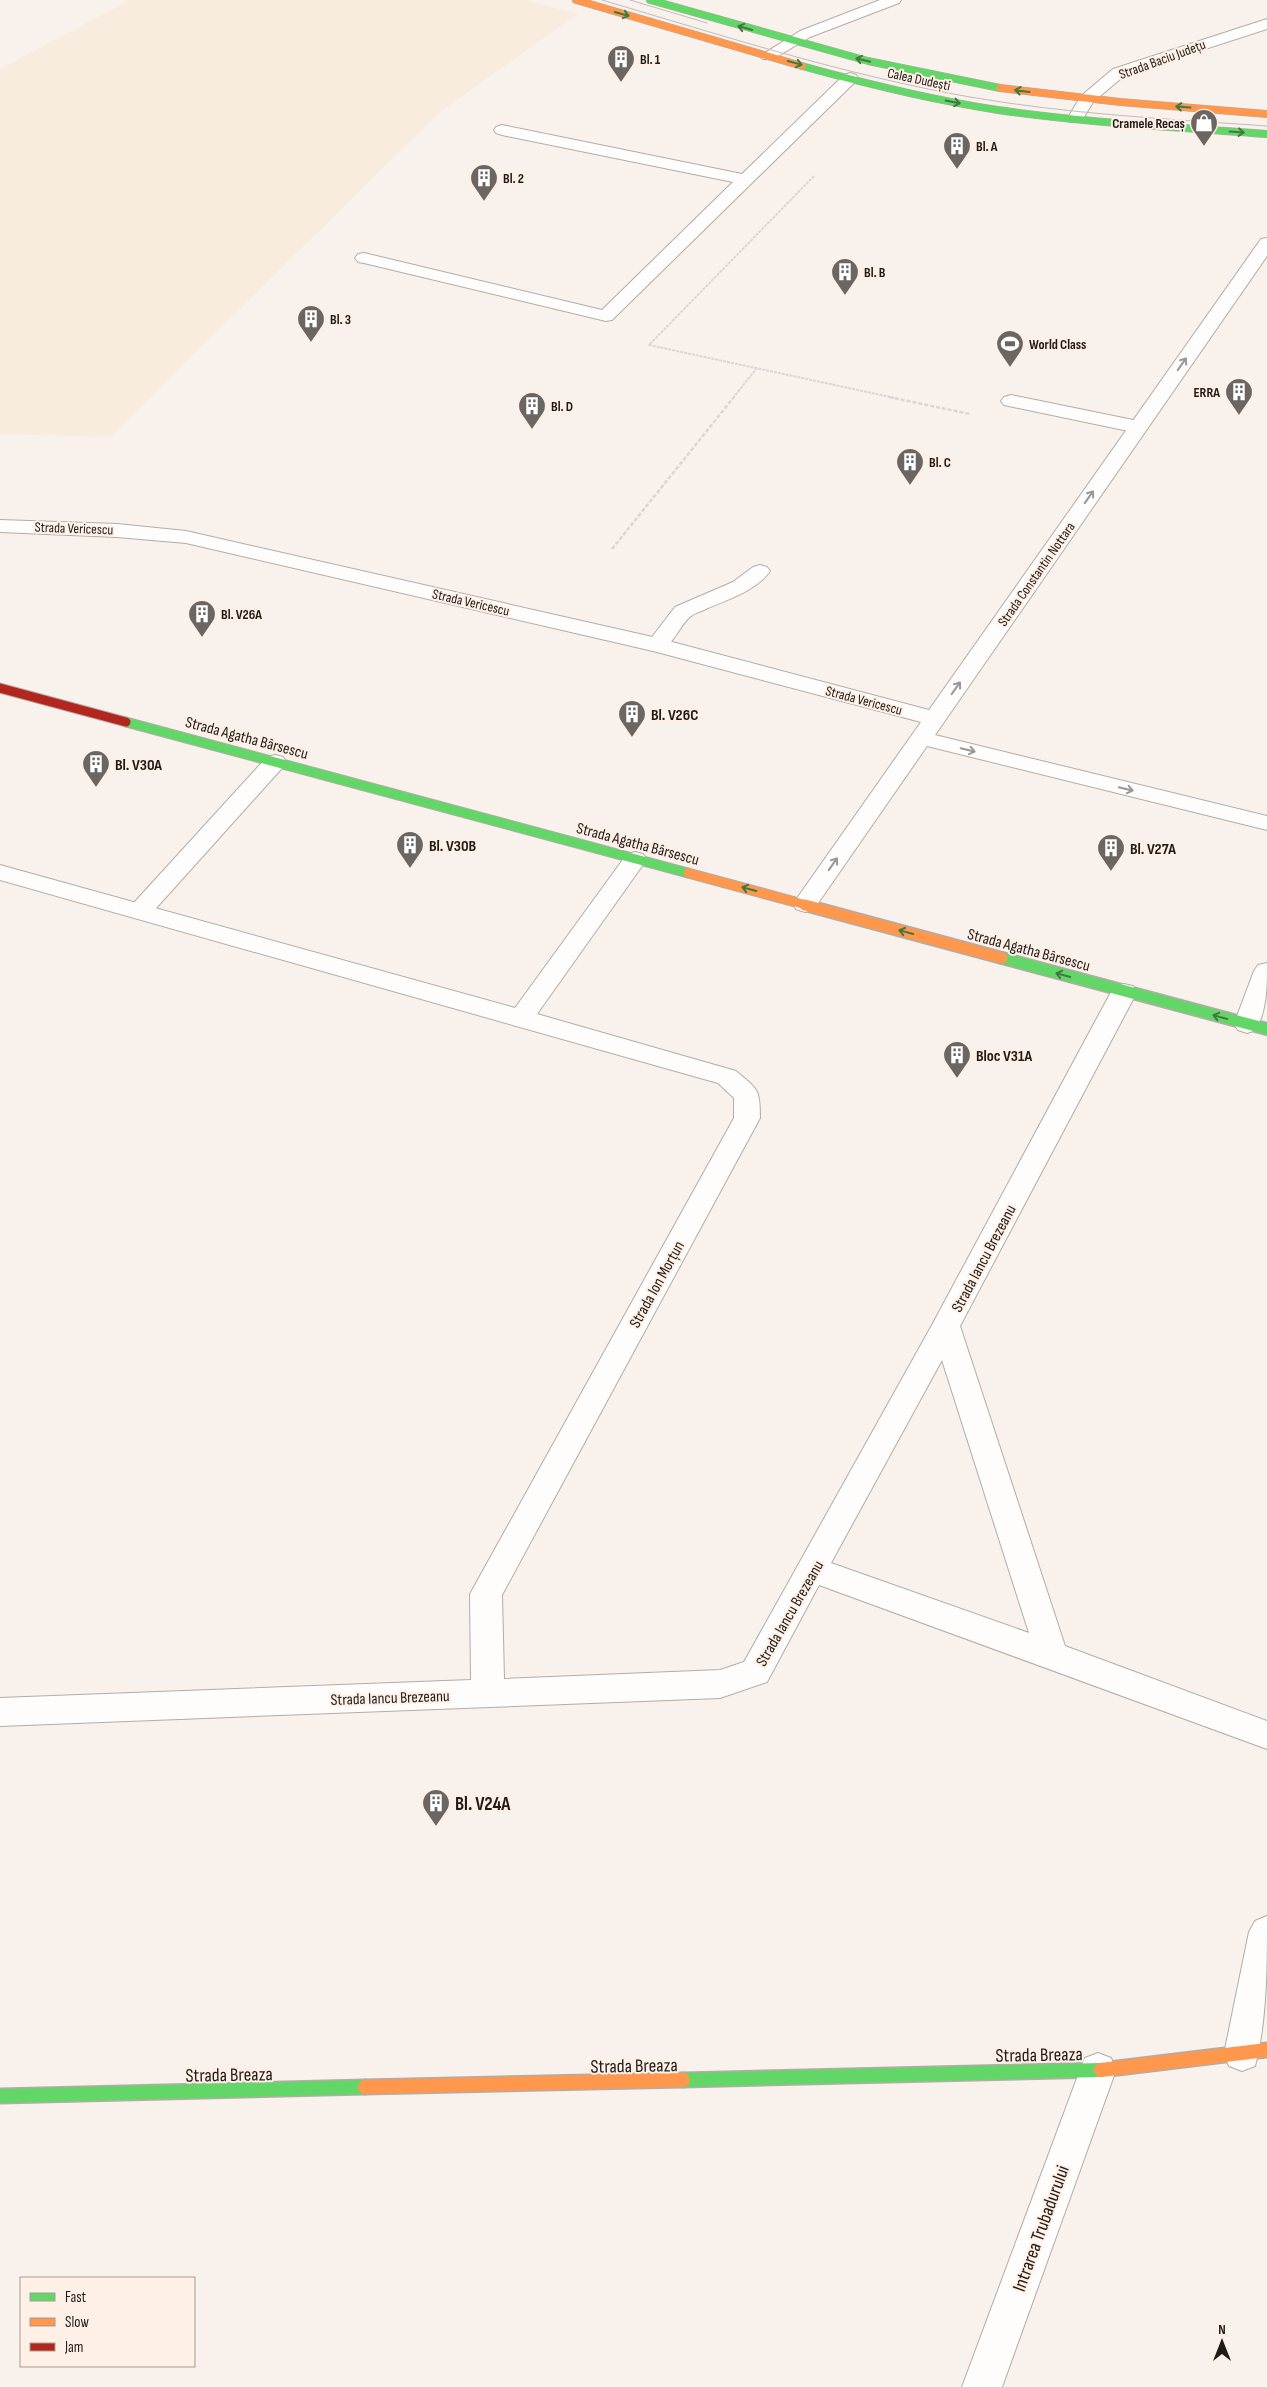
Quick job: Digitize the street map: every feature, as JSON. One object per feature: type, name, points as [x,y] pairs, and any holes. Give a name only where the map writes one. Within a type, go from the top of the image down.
[{"type":"main road","name":"Calea Dudești","points":[[576,0],[768,56],[850,78],[959,103],[1075,119],[1267,134]]},
{"type":"main road","name":"Calea Dudești","points":[[650,0],[792,42],[964,82],[1087,99],[1267,114]]},
{"type":"main road","name":"Strada Agatha Bârsescu","points":[[0,688],[1257,1027]]},
{"type":"main road","name":"Strada Breaza","points":[[0,2096],[1098,2070],[1254,2052]]},
{"type":"street","points":[[768,56],[805,34],[894,0]]},
{"type":"street","name":"Strada Baciu Județu","points":[[1075,119],[1078,111],[1087,99],[1119,72],[1267,24]]},
{"type":"street","points":[[364,258],[606,316],[850,78]]},
{"type":"street","points":[[502,130],[746,180]]},
{"type":"street","name":"Strada Constantin Nottara","points":[[805,904],[1267,243]]},
{"type":"street","points":[[1011,401],[1138,428]]},
{"type":"street","name":"Strada Vericescu","points":[[0,526],[96,528],[186,537],[658,645],[935,719]]},
{"type":"street","points":[[658,645],[683,612],[740,586],[760,571]]},
{"type":"street","points":[[921,738],[1267,823]]},
{"type":"street","points":[[140,911],[275,762]]},
{"type":"street","points":[[521,1018],[635,858]]},
{"type":"street","name":"Strada Ion Morțun","points":[[0,872],[728,1076],[746,1095],[747,1118],[486,1594],[488,1694]]},
{"type":"street","points":[[1257,1027],[1267,971]]},
{"type":"street","name":"Strada Iancu Brezeanu","points":[[0,1712],[720,1684],[755,1672],[946,1326],[1124,992]]},
{"type":"street","points":[[946,1326],[1052,1655]]},
{"type":"street","points":[[813,1570],[1052,1655],[1267,1736]]},
{"type":"street","points":[[1254,2052],[1267,1932]]},
{"type":"street","name":"Intrarea Trubadurului","points":[[982,2387],[1098,2070]]},
{"type":"path","points":[[815,175],[649,345],[976,416]]},
{"type":"path","points":[[612,549],[757,368]]},
{"type":"shaded area","points":[[130,0],[525,0],[578,14],[440,112],[110,437],[0,434],[0,69]]},
{"type":"tram line","points":[[602,0],[831,66],[877,78],[970,97],[1081,112],[1267,126]]},
{"type":"tram line","points":[[630,0],[707,23]]},
{"type":"traffic: fast","points":[[650,0],[824,50],[911,71],[1000,88]]},
{"type":"traffic: fast","points":[[802,66],[900,91],[999,110],[1099,121],[1267,134]]},
{"type":"traffic: fast","points":[[126,722],[688,873]]},
{"type":"traffic: fast","points":[[1002,958],[1267,1029]]},
{"type":"traffic: fast","points":[[683,2080],[1101,2070]]},
{"type":"traffic: fast","points":[[0,2096],[365,2087]]},
{"type":"traffic: slow","points":[[576,0],[802,66]]},
{"type":"traffic: slow","points":[[1000,88],[1120,102],[1267,114]]},
{"type":"traffic: slow","points":[[688,873],[1002,958]]},
{"type":"traffic: slow","points":[[1101,2070],[1267,2050]]},
{"type":"traffic: slow","points":[[365,2087],[683,2080]]},
{"type":"traffic: jam","points":[[0,688],[126,722]]},
{"type":"place","name":"Bl. 1","points":[[621,83]]},
{"type":"place","name":"Cramele Recaș","points":[[1204,147]]},
{"type":"place","name":"Bl. A","points":[[957,170]]},
{"type":"place","name":"Bl. 2","points":[[484,202]]},
{"type":"place","name":"Bl. B","points":[[845,296]]},
{"type":"place","name":"Bl. 3","points":[[311,343]]},
{"type":"place","name":"World Class","points":[[1010,368]]},
{"type":"place","name":"ERRA","points":[[1239,416]]},
{"type":"place","name":"Bl. D","points":[[532,430]]},
{"type":"place","name":"Bl. C","points":[[910,486]]},
{"type":"place","name":"Bl. V26A","points":[[202,638]]},
{"type":"place","name":"Bl. V26C","points":[[632,738]]},
{"type":"place","name":"Bl. V30A","points":[[96,788]]},
{"type":"place","name":"Bl. V30B","points":[[410,869]]},
{"type":"place","name":"Bl. V27A","points":[[1111,872]]},
{"type":"place","name":"Bloc V31A","points":[[957,1079]]},
{"type":"place","name":"Bl. V24A","points":[[436,1827]]}]
